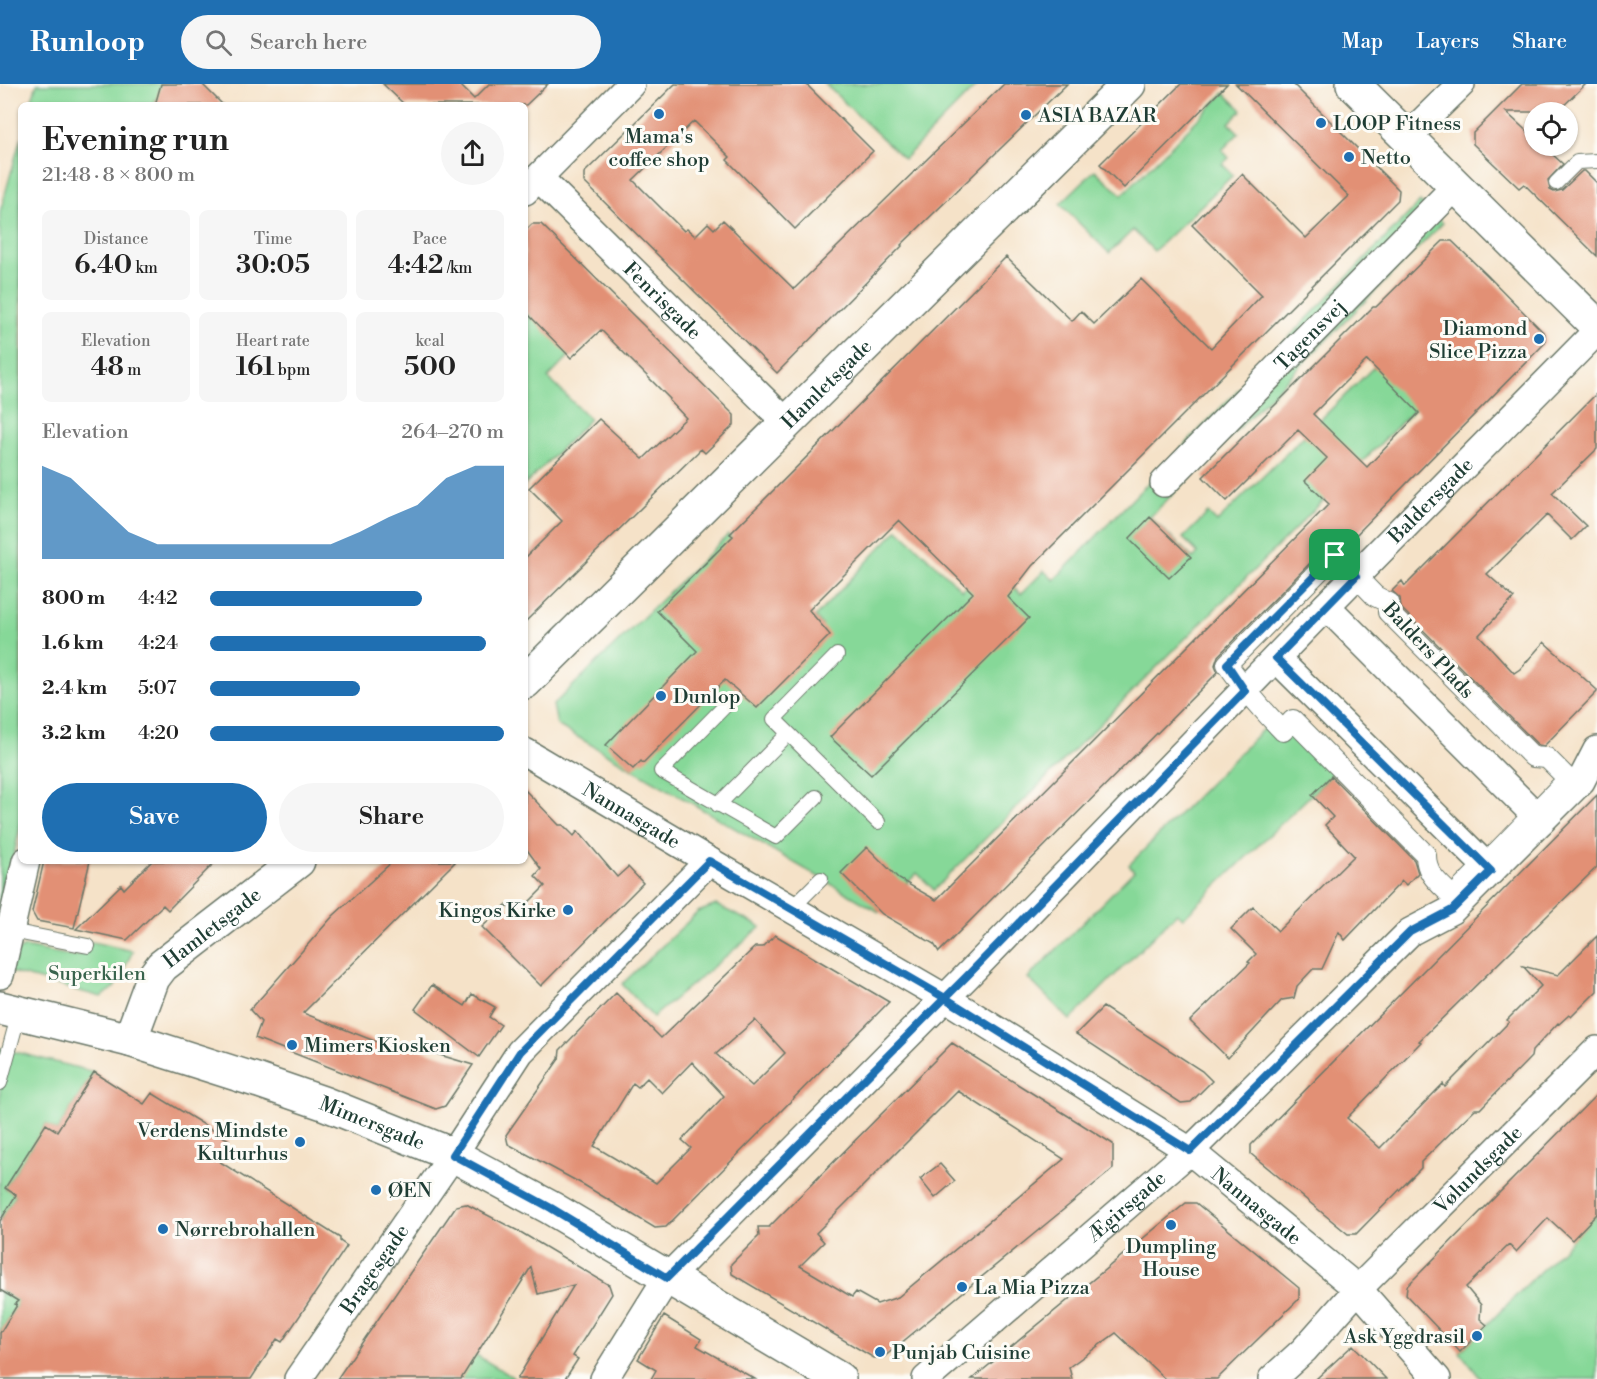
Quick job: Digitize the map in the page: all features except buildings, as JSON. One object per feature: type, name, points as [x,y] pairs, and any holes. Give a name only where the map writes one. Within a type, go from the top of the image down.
[{"type":"street","points":[[532,185],[631,84]]},
{"type":"street","name":"Hamletsgade","points":[[528,679],[1129,84]]},
{"type":"street","points":[[1353,84],[1597,326]]},
{"type":"street","points":[[1407,137],[1461,84]]},
{"type":"street","name":"Fenrisgade","points":[[532,185],[786,422]]},
{"type":"street","name":"Tagensvej","points":[[1164,483],[1456,186]]},
{"type":"street","name":"Baldersgade","points":[[604,1379],[667,1278],[945,998],[1597,331]]},
{"type":"street","name":"Balders Plads","points":[[1326,606],[1538,818],[1568,779],[1546,758],[1533,757],[1388,612],[1389,603],[1375,596],[1335,555],[1227,664],[1245,691],[1283,731],[1293,720],[1426,855],[1426,865],[1431,875],[1451,895],[1455,895],[1488,868]]},
{"type":"street","points":[[1276,658],[1488,868]]},
{"type":"street","name":"Ægirsgade","points":[[926,1379],[1190,1151],[1410,932],[1452,910],[1488,868],[1538,818],[1581,781],[1597,750]]},
{"type":"street","name":"Nannasgade","points":[[528,754],[945,998],[1190,1151],[1358,1289],[1437,1379]]},
{"type":"street","name":"Bragesgade","points":[[298,1379],[453,1155],[520,1052],[709,861]]},
{"type":"street","points":[[0,975],[25,864]]},
{"type":"street","name":"Hamletsgade","points":[[129,1040],[153,978],[162,966],[294,864]]},
{"type":"street","name":"Mimersgade","points":[[9,1011],[129,1040],[302,1096],[453,1155],[551,1208],[839,1379]]},
{"type":"street","name":"Vølundsgade","points":[[1272,1379],[1304,1350],[1358,1289],[1597,1050]]},
{"type":"lane","points":[[1556,183],[1577,162],[1597,161]]},
{"type":"lane","points":[[837,655],[774,719],[878,822]]},
{"type":"lane","points":[[725,706],[661,771],[776,837],[816,797]]},
{"type":"lane","points":[[718,805],[788,734]]},
{"type":"lane","points":[[791,909],[821,879]]},
{"type":"lane","points":[[11,932],[88,946]]},
{"type":"lane","points":[[0,1083],[9,1011]]},
{"type":"green space","points":[[37,84],[161,84],[169,102],[156,99],[155,102],[31,102]]},
{"type":"green space","points":[[825,84],[978,84],[904,159]]},
{"type":"green space","points":[[1224,93],[1242,110],[1229,123],[1239,133],[1222,150],[1229,158],[1222,164],[1233,175],[1154,251],[1133,230],[1109,253],[1060,204],[1095,170],[1122,195]]},
{"type":"green space","points":[[18,148],[18,836],[0,916],[0,212]]},
{"type":"green space","points":[[1420,202],[1443,223],[1150,517],[1193,558],[1198,553],[1183,538],[1208,513],[1217,522],[1394,347],[1479,345],[934,890],[917,873],[879,912],[557,725],[553,705],[728,535],[823,626],[815,617],[898,529],[962,590],[988,562],[1021,594],[1044,571],[1054,580]]},
{"type":"green space","points":[[531,310],[574,351],[548,378],[590,419],[528,482],[528,313]]},
{"type":"green space","points":[[1272,720],[1293,720],[1339,768],[1183,918],[1177,913],[1070,1020],[1028,978],[1134,871],[1129,865]]},
{"type":"green space","points":[[716,905],[761,927],[653,1017],[622,984],[698,912]]},
{"type":"green space","name":"Superkilen","points":[[92,942],[133,951],[114,988],[101,997],[0,969],[17,951],[25,947],[72,956],[81,955]]},
{"type":"green space","points":[[0,1048],[94,1072],[57,1131],[46,1124],[5,1188],[16,1195],[0,1221]]},
{"type":"green space","points":[[1597,1214],[1597,1379],[1481,1379],[1460,1352]]},
{"type":"green space","points":[[0,1290],[18,1301],[0,1333]]},
{"type":"green space","points":[[476,1355],[516,1379],[408,1379]]},
{"type":"place","name":"Mama's coffee shop","points":[[659,114]]},
{"type":"place","name":"ASIA BAZAR","points":[[1026,115]]},
{"type":"place","name":"LOOP Fitness","points":[[1321,123]]},
{"type":"place","name":"Netto","points":[[1349,157]]},
{"type":"place","name":"Diamond Slice Pizza","points":[[1539,339]]},
{"type":"place","name":"Dunlop","points":[[661,696]]},
{"type":"place","name":"Kingos Kirke","points":[[568,910]]},
{"type":"place","name":"Mimers Kiosken","points":[[292,1045]]},
{"type":"place","name":"Verdens Mindste Kulturhus","points":[[300,1142]]},
{"type":"place","name":"ØEN","points":[[376,1190]]},
{"type":"place","name":"Dumpling House","points":[[1171,1225]]},
{"type":"place","name":"Nørrebrohallen","points":[[163,1229]]},
{"type":"place","name":"La Mia Pizza","points":[[962,1287]]},
{"type":"place","name":"Ask Yggdrasil","points":[[1477,1336]]},
{"type":"place","name":"Punjab Cuisine","points":[[880,1352]]},
{"type":"route","points":[[1335,555],[1227,664],[1245,691],[967,976],[945,998],[928,1015],[667,1278],[551,1208],[453,1155],[520,1052],[709,861],[945,998],[1190,1151],[1410,932],[1452,910],[1491,871],[1276,658],[1356,576],[1335,555]]}]
